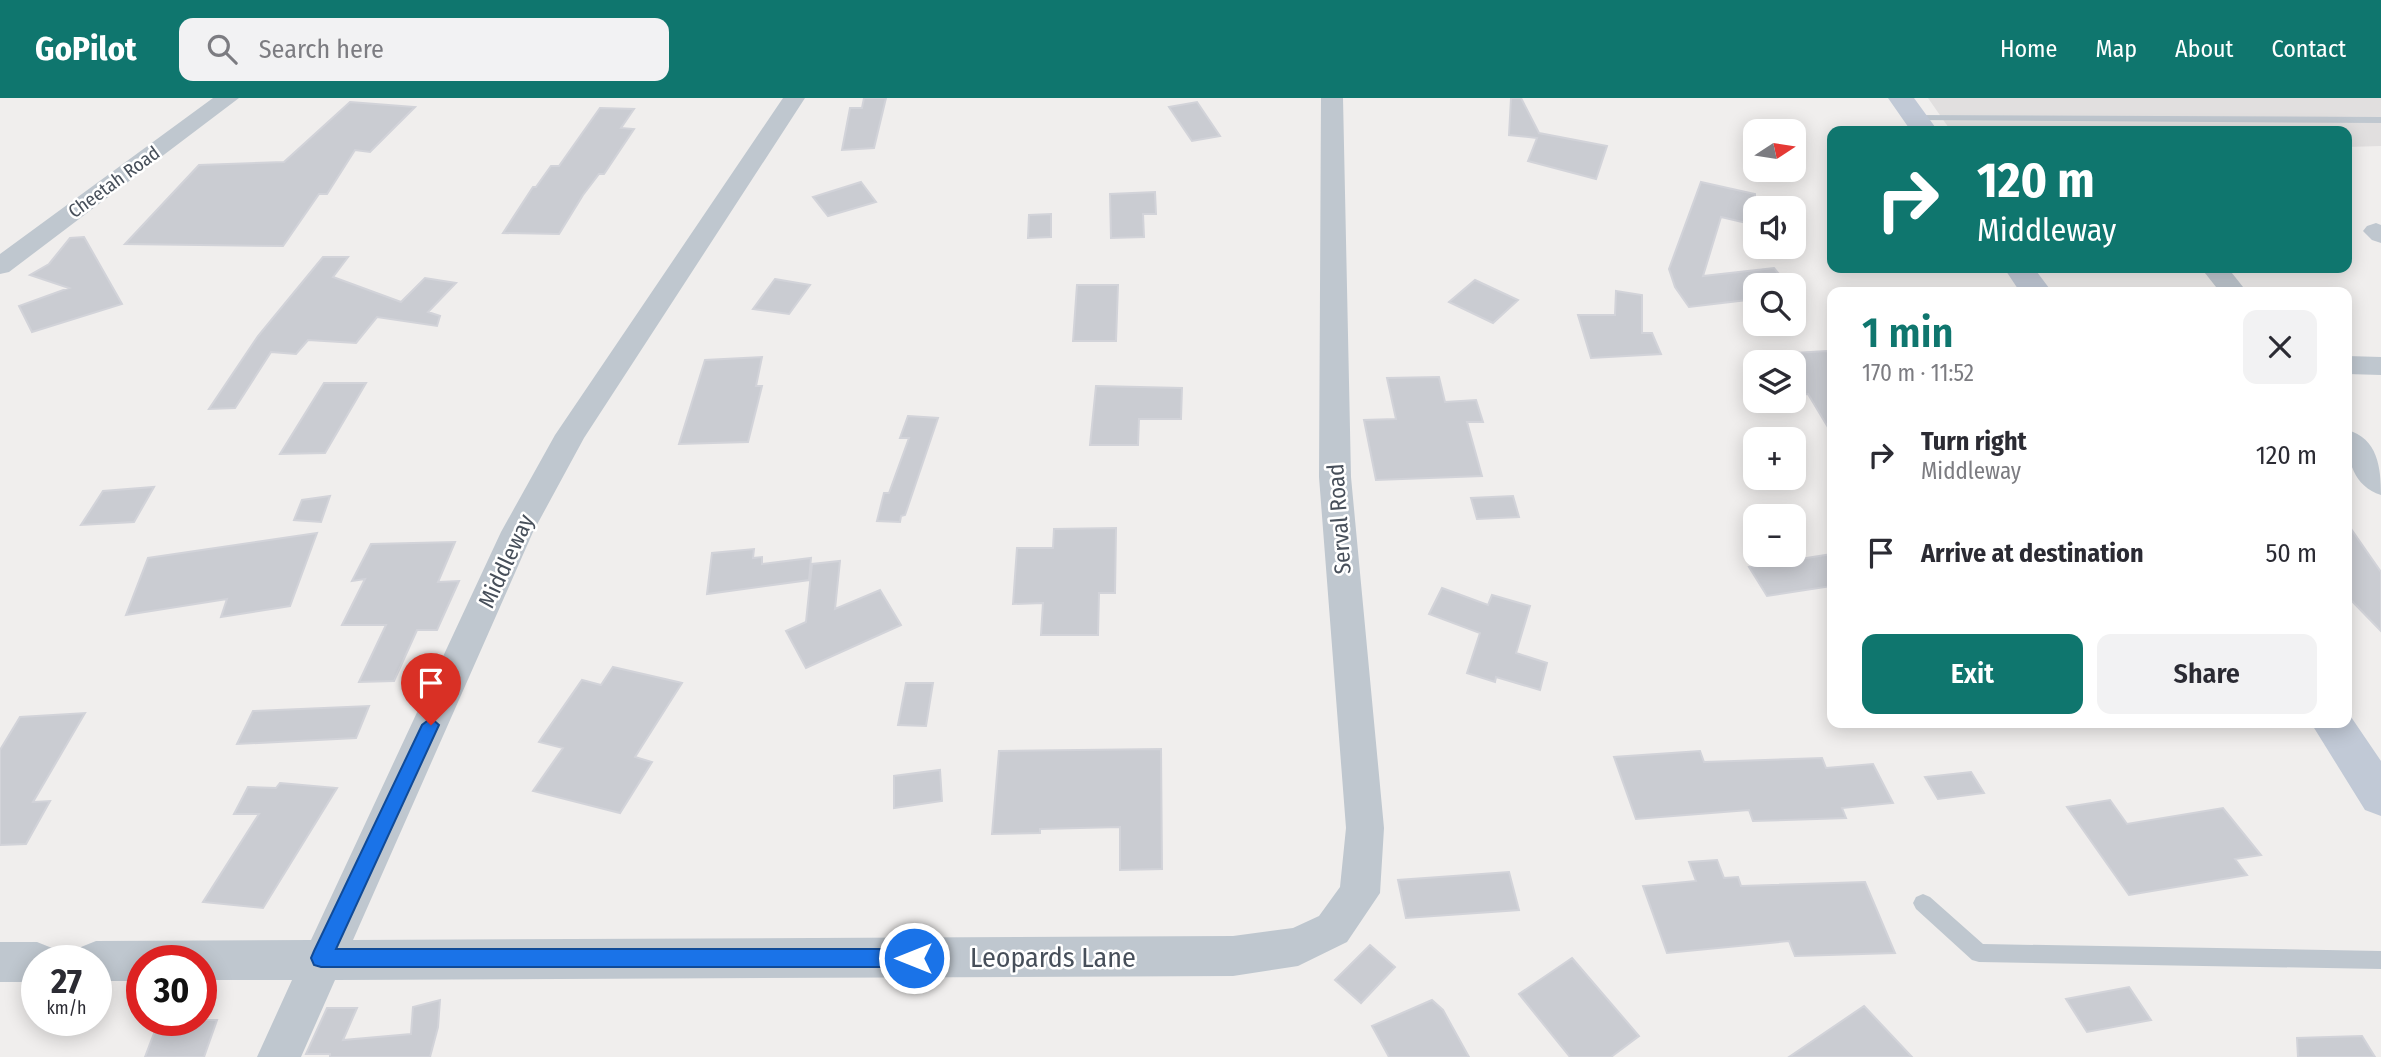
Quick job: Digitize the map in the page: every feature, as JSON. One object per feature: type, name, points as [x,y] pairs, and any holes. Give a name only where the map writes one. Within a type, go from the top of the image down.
[{"type":"main road","points":[[2335,728],[2381,797]]},
{"type":"street","name":"Cheetah Road","points":[[0,266],[228,98]]},
{"type":"street","name":"Middleway","points":[[278,1057],[517,532],[564,447],[794,98]]},
{"type":"street","name":"Serval Road","points":[[1332,98],[1335,477],[1365,828],[1360,893],[1333,929]]},
{"type":"street","points":[[2218,273],[2230,287]]},
{"type":"street","points":[[2352,365],[2381,366]]},
{"type":"street","points":[[2352,446],[2381,484]]},
{"type":"street","name":"Leopards Lane","points":[[112,961],[1233,956],[1298,947],[1333,929]]},
{"type":"street","points":[[0,962],[21,961]]},
{"type":"lane","points":[[1913,116],[2381,120]]},
{"type":"lane","points":[[1923,903],[1979,953],[2381,960]]},
{"type":"shaded area","points":[[1928,98],[2381,98],[2381,146],[2352,147],[2352,126],[1948,126]]},
{"type":"building","points":[[864,98],[886,98],[874,148],[842,150],[850,108],[862,108]]},
{"type":"building","points":[[1511,98],[1521,98],[1539,133],[1607,146],[1596,179],[1528,161],[1537,138],[1509,135]]},
{"type":"building","points":[[350,102],[415,107],[370,152],[355,150],[327,194],[319,194],[283,246],[125,244],[199,165],[284,162]]},
{"type":"building","points":[[1197,102],[1220,136],[1192,141],[1169,107]]},
{"type":"building","points":[[600,108],[634,109],[621,128],[634,129],[604,174],[599,174],[583,195],[559,234],[503,233],[533,187],[536,187],[551,166],[559,166]]},
{"type":"building","points":[[861,182],[876,202],[828,216],[813,197]]},
{"type":"building","points":[[1701,182],[1755,194],[1743,196],[1743,222],[1721,217],[1703,276],[1774,268],[1778,273],[1743,273],[1743,300],[1689,307],[1675,287],[1669,269]]},
{"type":"building","points":[[1155,192],[1156,214],[1143,214],[1144,237],[1111,238],[1110,194]]},
{"type":"building","points":[[1051,214],[1051,237],[1028,238],[1029,215]]},
{"type":"building","points":[[84,237],[122,304],[32,332],[19,306],[69,288],[30,275],[49,264],[70,238]]},
{"type":"building","points":[[323,257],[348,257],[333,277],[401,302],[425,278],[456,283],[428,312],[440,316],[437,326],[377,317],[356,343],[308,340],[296,354],[271,352],[235,408],[209,409],[258,336]]},
{"type":"building","points":[[775,279],[810,285],[789,314],[753,309]]},
{"type":"building","points":[[1475,280],[1518,300],[1493,323],[1449,302]]},
{"type":"building","points":[[1077,285],[1118,285],[1116,341],[1073,341]]},
{"type":"building","points":[[1616,291],[1642,295],[1642,333],[1652,333],[1661,354],[1591,358],[1578,315],[1615,315]]},
{"type":"building","points":[[1827,351],[1827,426],[1808,394],[1806,352]]},
{"type":"building","points":[[762,357],[756,386],[762,386],[748,442],[679,444],[705,360]]},
{"type":"building","points":[[1439,377],[1445,402],[1476,400],[1483,422],[1467,422],[1482,476],[1376,480],[1364,420],[1396,419],[1387,378]]},
{"type":"building","points":[[324,383],[366,383],[325,453],[280,454]]},
{"type":"building","points":[[1096,386],[1182,388],[1181,419],[1139,419],[1138,445],[1090,445]]},
{"type":"building","points":[[908,416],[938,418],[905,515],[901,516],[900,522],[877,521],[884,493],[889,493],[909,438],[900,438]]},
{"type":"building","points":[[154,487],[134,522],[81,525],[103,491]]},
{"type":"building","points":[[330,496],[321,522],[294,520],[302,500]]},
{"type":"building","points":[[1513,496],[1519,517],[1477,519],[1471,498]]},
{"type":"building","points":[[1116,528],[1115,593],[1099,593],[1098,635],[1041,635],[1043,603],[1013,604],[1017,548],[1053,548],[1054,529]]},
{"type":"building","points":[[2352,530],[2381,572],[2381,631],[2352,601]]},
{"type":"building","points":[[317,533],[290,606],[221,617],[227,599],[126,615],[148,558]]},
{"type":"building","points":[[455,542],[438,582],[459,581],[437,630],[417,630],[394,681],[359,682],[386,625],[342,625],[365,579],[352,581],[371,544]]},
{"type":"building","points":[[754,549],[753,558],[762,557],[762,564],[811,558],[809,580],[707,594],[712,553]]},
{"type":"building","points":[[1827,555],[1827,587],[1767,596],[1749,567],[1806,567],[1806,558]]},
{"type":"building","points":[[840,561],[835,609],[880,590],[901,625],[806,668],[786,631],[806,622],[812,564]]},
{"type":"building","points":[[1442,588],[1488,605],[1492,595],[1530,606],[1516,653],[1547,663],[1540,690],[1496,677],[1495,682],[1467,673],[1480,633],[1429,614]]},
{"type":"building","points":[[613,667],[682,683],[635,757],[652,762],[620,813],[533,791],[563,748],[539,742],[582,680],[601,685]]},
{"type":"building","points":[[906,683],[933,683],[926,726],[898,725]]},
{"type":"building","points":[[369,706],[356,738],[237,744],[253,711]]},
{"type":"building","points":[[85,713],[33,802],[50,801],[26,844],[0,845],[0,750],[20,717]]},
{"type":"building","points":[[1161,749],[1162,869],[1120,870],[1120,827],[1040,829],[1040,833],[992,834],[999,751]]},
{"type":"building","points":[[1700,751],[1704,762],[1822,758],[1826,768],[1873,764],[1893,803],[1842,808],[1846,818],[1753,821],[1749,810],[1636,819],[1614,757]]},
{"type":"building","points":[[940,770],[942,801],[894,808],[894,776]]},
{"type":"building","points":[[1971,772],[1984,793],[1938,799],[1925,777]]},
{"type":"building","points":[[280,783],[337,788],[263,908],[203,902],[259,814],[234,814],[248,787],[276,788]]},
{"type":"building","points":[[2110,800],[2127,824],[2223,808],[2261,855],[2235,859],[2247,875],[2129,895],[2067,807]]},
{"type":"building","points":[[1717,860],[1724,878],[1738,877],[1741,886],[1865,882],[1895,953],[1795,956],[1789,941],[1667,953],[1643,886],[1696,881],[1689,862]]},
{"type":"building","points":[[1509,872],[1519,910],[1406,918],[1398,880]]},
{"type":"building","points":[[1370,945],[1395,967],[1361,1003],[1335,980]]},
{"type":"building","points":[[1572,958],[1639,1036],[1611,1057],[1570,1057],[1519,994]]},
{"type":"building","points":[[2129,987],[2151,1020],[2087,1032],[2066,999]]},
{"type":"building","points":[[440,1000],[438,1027],[430,1057],[330,1057],[330,1054],[306,1054],[327,1008],[357,1008],[343,1040],[411,1034],[413,1007]]},
{"type":"building","points":[[1432,1000],[1443,1010],[1469,1057],[1389,1057],[1372,1026]]},
{"type":"building","points":[[1864,1006],[1912,1057],[1789,1057]]},
{"type":"building","points":[[153,1036],[211,1036],[204,1057],[145,1057]]},
{"type":"building","points":[[2362,1036],[2375,1057],[2298,1057],[2297,1038]]},
{"type":"route","points":[[431,725],[321,958],[914,958]]}]
